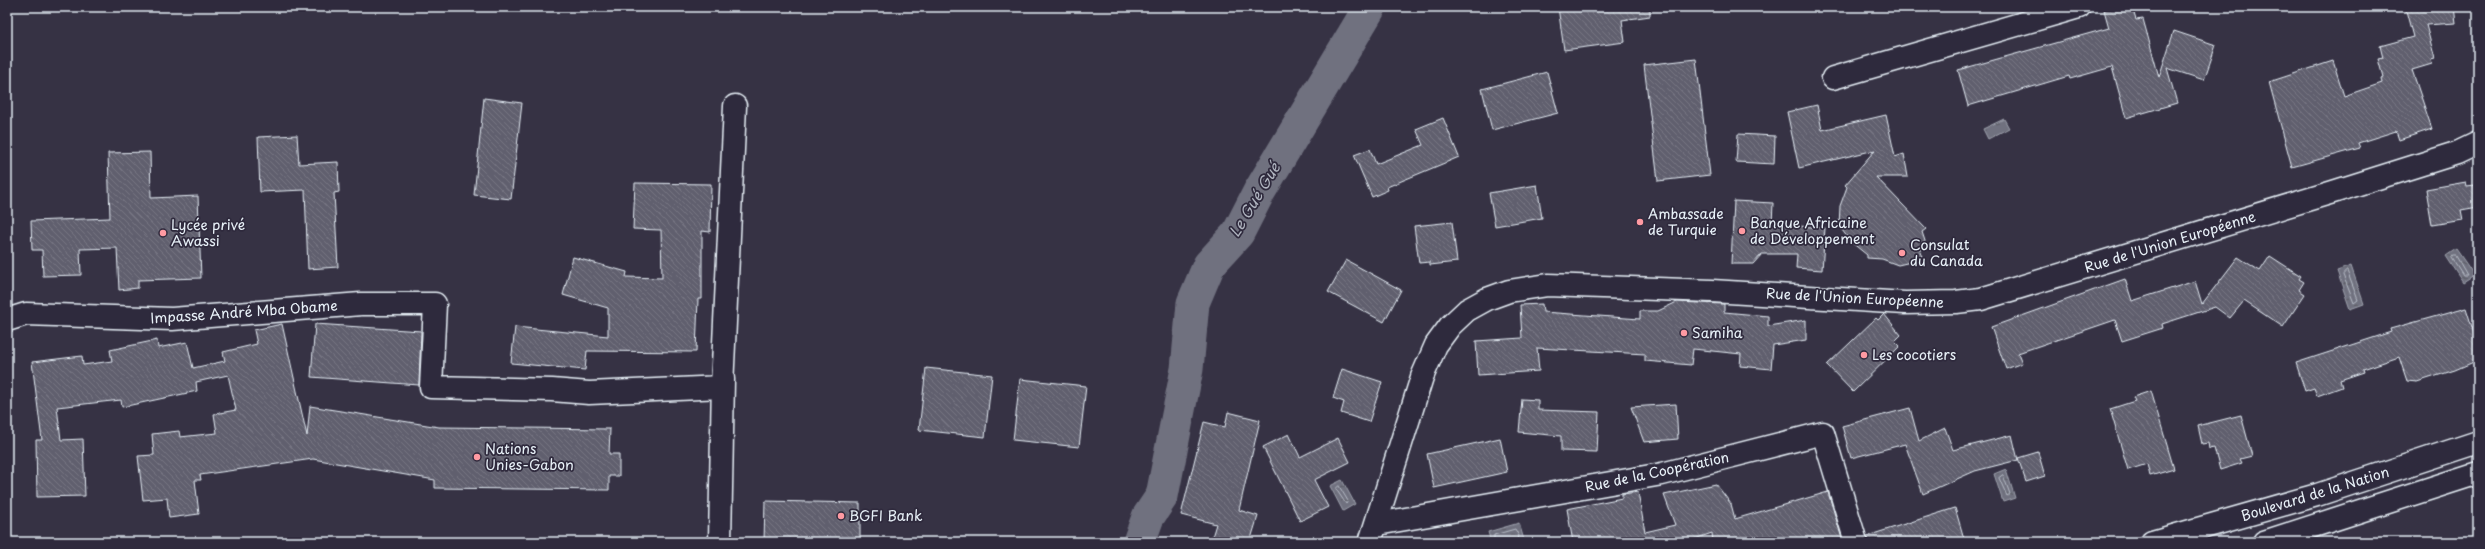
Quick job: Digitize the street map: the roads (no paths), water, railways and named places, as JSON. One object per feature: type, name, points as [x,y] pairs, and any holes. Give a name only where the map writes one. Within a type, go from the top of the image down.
[{"type":"street","points":[[1833,78],[2079,7]]},
{"type":"street","points":[[720,542],[723,383],[735,106]]},
{"type":"street","name":"Rue de l'Union Européenne","points":[[1373,533],[1422,377],[1436,345],[1450,326],[1467,310],[1502,294],[1548,285],[1600,285],[1905,303],[1950,303],[1981,299],[2334,192],[2478,144]]},
{"type":"street","name":"Impasse André Mba Obame","points":[[7,320],[26,314],[172,318],[361,304],[435,304],[431,387],[552,390],[589,393],[723,383]]},
{"type":"street","name":"Rue de la Coopération","points":[[1373,533],[1662,474],[1823,433],[1856,542]]},
{"type":"street","name":"Boulevard de la Nation","points":[[2152,542],[2317,494],[2478,442]]},
{"type":"street","points":[[2264,542],[2478,473]]},
{"type":"water","points":[[2004,119],[2009,128],[1988,139],[1983,129]]},
{"type":"water","points":[[2456,249],[2474,275],[2463,282],[2446,256]]},
{"type":"water","points":[[2351,266],[2364,304],[2350,309],[2337,271]]},
{"type":"water","points":[[2006,469],[2015,498],[2003,502],[1994,474]]},
{"type":"water","points":[[1342,480],[1355,504],[1343,511],[1330,486]]},
{"type":"water","points":[[1519,523],[1524,540],[1516,542],[1491,542],[1488,532]]},
{"type":"waterway","name":"Le Gué Gué","points":[[1139,542],[1148,517],[1162,496],[1187,369],[1193,303],[1209,265],[1238,233],[1259,192],[1370,7]]},
{"type":"place","name":"Ambassade de Turquie","points":[[1640,222]]},
{"type":"place","name":"Banque Africaine de Développement","points":[[1742,231]]},
{"type":"place","name":"Lycée privé Awassi","points":[[163,233]]},
{"type":"place","name":"Consulat du Canada","points":[[1902,253]]},
{"type":"place","name":"Samiha","points":[[1684,333]]},
{"type":"place","name":"Les cocotiers","points":[[1864,355]]},
{"type":"place","name":"Nations Unies-Gabon","points":[[477,457]]},
{"type":"place","name":"BGFI Bank","points":[[841,516]]}]
